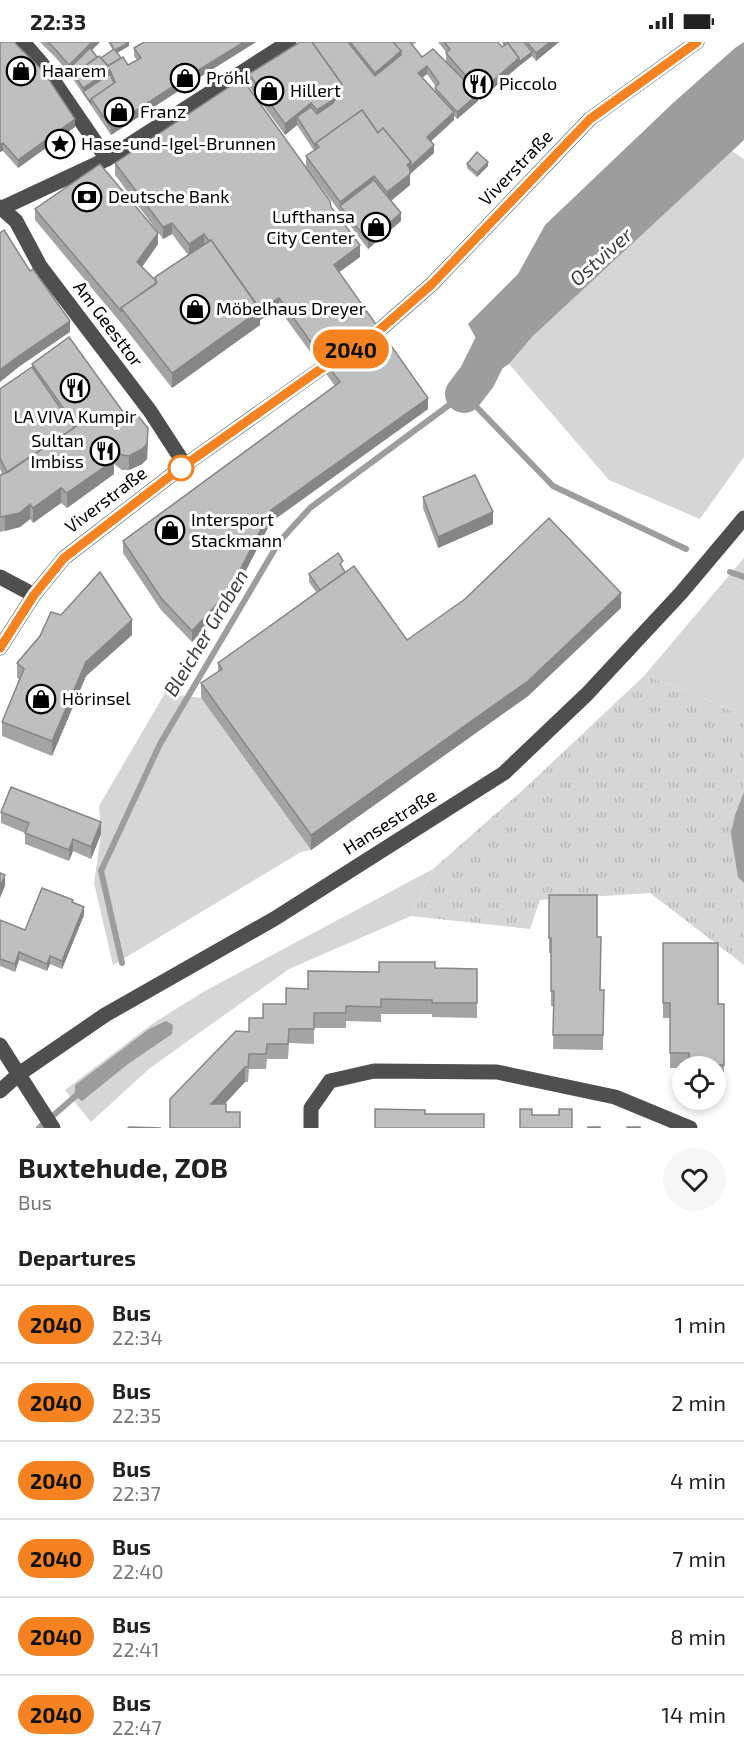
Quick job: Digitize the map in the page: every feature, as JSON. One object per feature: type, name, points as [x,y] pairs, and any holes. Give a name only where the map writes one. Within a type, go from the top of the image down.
[{"type":"street","points":[[22,42],[42,64],[107,159]]},
{"type":"street","points":[[0,208],[107,159],[289,42]]},
{"type":"street","name":"Viverstraße","points":[[375,334],[432,284],[590,119],[697,42]]},
{"type":"street","name":"Am Geesttor","points":[[0,208],[16,221],[40,266],[150,411],[184,465]]},
{"type":"street","name":"Viverstraße","points":[[0,648],[34,595],[64,558],[184,465],[322,368]]},
{"type":"street","name":"Hansestraße","points":[[0,1091],[19,1074],[105,1015],[274,919],[504,773],[588,694],[681,593],[744,518]]},
{"type":"street","points":[[0,578],[34,595]]},
{"type":"street","points":[[0,1045],[53,1128]]},
{"type":"street","points":[[311,1128],[311,1108],[330,1081],[374,1071],[386,1071],[497,1072],[615,1097],[690,1128]]},
{"type":"green space","points":[[732,151],[744,159],[744,457],[700,519],[609,480],[509,364],[532,337]]},
{"type":"green space","points":[[744,558],[744,589],[726,579]]},
{"type":"green space","points":[[726,579],[744,589],[744,717],[685,689],[644,676]]},
{"type":"green space","points":[[644,676],[685,689],[744,717],[744,965],[650,893],[540,900],[530,929],[411,916],[433,869],[524,789]]},
{"type":"green space","points":[[165,693],[201,698],[311,850],[301,852],[113,965],[94,883],[101,834],[99,806]]},
{"type":"green space","points":[[433,869],[411,916],[289,969],[150,1068],[91,1122],[65,1090],[152,1024],[203,992]]},
{"type":"water","points":[[744,42],[744,140],[532,337],[509,364],[500,370],[492,367],[468,324],[518,274],[545,225],[673,103]]},
{"type":"water","points":[[744,792],[744,883],[738,877],[731,834]]},
{"type":"water","points":[[166,1021],[173,1025],[172,1034],[128,1064],[82,1101],[75,1096],[75,1085],[149,1029]]},
{"type":"building","points":[[0,42],[14,42],[44,72],[75,119],[18,160],[3,143],[0,144]]},
{"type":"building","points":[[48,42],[92,42],[69,65]]},
{"type":"building","points":[[110,42],[129,42],[115,50],[121,58],[108,66],[101,58],[114,49]]},
{"type":"building","points":[[144,42],[244,42],[111,127],[91,99],[115,82],[110,70],[83,88],[74,74],[99,56],[108,66],[123,57],[128,65],[141,58],[134,48]]},
{"type":"building","points":[[300,42],[312,42],[342,84],[333,100],[317,110],[311,103],[285,124],[249,74]]},
{"type":"building","points":[[312,42],[348,42],[375,76],[401,55],[401,51],[393,42],[410,42],[422,57],[433,49],[478,94],[457,112],[435,88],[439,83],[427,66],[418,73],[454,112],[427,137],[434,145],[411,166],[411,162],[383,128],[378,133],[362,110],[316,143],[316,147],[297,117],[311,107],[317,114],[333,103],[342,84]]},
{"type":"building","points":[[350,42],[393,42],[401,51],[375,73]]},
{"type":"building","points":[[444,42],[498,42],[502,47],[508,43],[519,58],[480,92],[446,53],[450,49]]},
{"type":"building","points":[[503,42],[524,42],[532,52],[519,62],[519,58],[508,43],[505,45]]},
{"type":"building","points":[[527,42],[550,42],[536,53]]},
{"type":"building","points":[[90,48],[97,57],[74,74],[74,78],[69,69]]},
{"type":"building","points":[[110,74],[114,83],[91,99],[91,103],[83,92]]},
{"type":"building","points":[[235,83],[246,84],[360,245],[334,265],[428,398],[271,510],[229,591],[192,631],[161,598],[123,541],[340,382],[279,298],[260,309],[211,240],[209,241],[204,234],[189,244],[172,223],[163,227],[115,163]]},
{"type":"building","points":[[362,110],[378,133],[383,128],[411,162],[407,165],[410,174],[387,192],[374,176],[340,202],[306,156],[319,147],[316,143]]},
{"type":"building","points":[[477,152],[488,162],[477,173],[467,164]]},
{"type":"building","points":[[100,164],[158,233],[137,262],[156,283],[121,308],[121,311],[35,209]]},
{"type":"building","points":[[374,180],[401,213],[368,241],[340,206]]},
{"type":"building","points":[[4,230],[30,271],[33,269],[70,321],[0,370],[0,233]]},
{"type":"building","name":"Möbelhaus Dreyer","points":[[211,240],[260,310],[172,373],[121,308],[157,283],[155,277]]},
{"type":"building","points":[[69,337],[126,416],[131,414],[138,416],[148,428],[147,444],[129,456],[122,455],[114,449],[109,453],[114,460],[67,493],[61,488],[33,508],[30,504],[20,513],[0,517],[0,475],[8,472],[76,426],[32,364]]},
{"type":"building","points":[[32,367],[74,428],[7,472],[0,458],[0,389]]},
{"type":"building","points":[[475,475],[493,512],[438,537],[423,497]]},
{"type":"building","points":[[549,518],[621,593],[528,681],[311,835],[201,683],[222,669],[218,663],[354,566],[407,640],[465,599]]},
{"type":"building","points":[[338,553],[343,561],[340,564],[345,572],[320,590],[309,574]]},
{"type":"building","points":[[100,572],[132,620],[86,662],[52,741],[2,722],[24,669],[17,663],[40,636],[51,612],[61,615]]},
{"type":"building","points":[[11,787],[101,822],[91,847],[73,839],[69,850],[25,833],[29,823],[1,812]]},
{"type":"building","points":[[0,873],[5,875],[0,887]]},
{"type":"building","points":[[42,888],[73,900],[72,902],[84,907],[62,961],[50,956],[47,964],[19,952],[15,964],[0,959],[0,920],[25,930]]},
{"type":"building","points":[[549,895],[597,895],[597,937],[601,937],[600,990],[604,990],[603,1035],[553,1035],[554,991],[551,991]]},
{"type":"building","points":[[663,943],[718,943],[718,1004],[724,1004],[724,1056],[689,1056],[689,1053],[670,1053],[670,1003],[663,1003]]},
{"type":"building","points":[[379,962],[435,962],[435,968],[477,969],[477,1003],[432,1003],[432,1000],[381,999],[381,1007],[346,1006],[346,1013],[314,1013],[314,1029],[289,1029],[288,1044],[267,1044],[266,1054],[249,1054],[248,1067],[245,1067],[211,1104],[226,1104],[226,1112],[240,1112],[240,1128],[170,1128],[170,1099],[236,1031],[249,1032],[249,1018],[263,1018],[263,1004],[286,1004],[286,988],[308,989],[308,971],[379,972]]},
{"type":"building","points":[[375,1109],[425,1110],[425,1114],[484,1114],[484,1128],[375,1128]]},
{"type":"building","points":[[520,1109],[532,1109],[532,1115],[559,1115],[559,1109],[572,1109],[572,1128],[520,1128]]},
{"type":"waterway","name":"Ostviver","points":[[464,394],[477,377],[492,347],[519,319]]},
{"type":"waterway","name":"Bleicher Graben","points":[[122,963],[101,871],[160,744],[279,542],[310,508],[464,394],[553,486],[686,549]]},
{"type":"waterway","points":[[730,572],[744,577]]},
{"type":"waterway","name":"Bleicher Graben","points":[[39,1128],[79,1093]]},
{"type":"bus line","name":"2040","points":[[0,648],[34,595],[64,558],[178,470],[322,368],[375,334],[432,284],[590,119],[697,42]]},
{"type":"place","name":"Haarem","points":[[21,71]]},
{"type":"place","name":"Pröhl","points":[[185,78]]},
{"type":"place","name":"Piccolo","points":[[478,84]]},
{"type":"place","name":"Hillert","points":[[269,91]]},
{"type":"place","name":"Franz","points":[[119,112]]},
{"type":"place","name":"Hase-und-Igel-Brunnen","points":[[60,144]]},
{"type":"place","name":"Deutsche Bank","points":[[87,197]]},
{"type":"place","name":"Lufthansa City Center","points":[[376,227]]},
{"type":"place","name":"Möbelhaus Dreyer","points":[[195,309]]},
{"type":"place","name":"LA VIVA Kumpir","points":[[75,388]]},
{"type":"place","name":"Sultan Imbiss","points":[[105,451]]},
{"type":"place","name":"Intersport Stackmann","points":[[170,530]]},
{"type":"place","name":"Hörinsel","points":[[41,699]]}]
